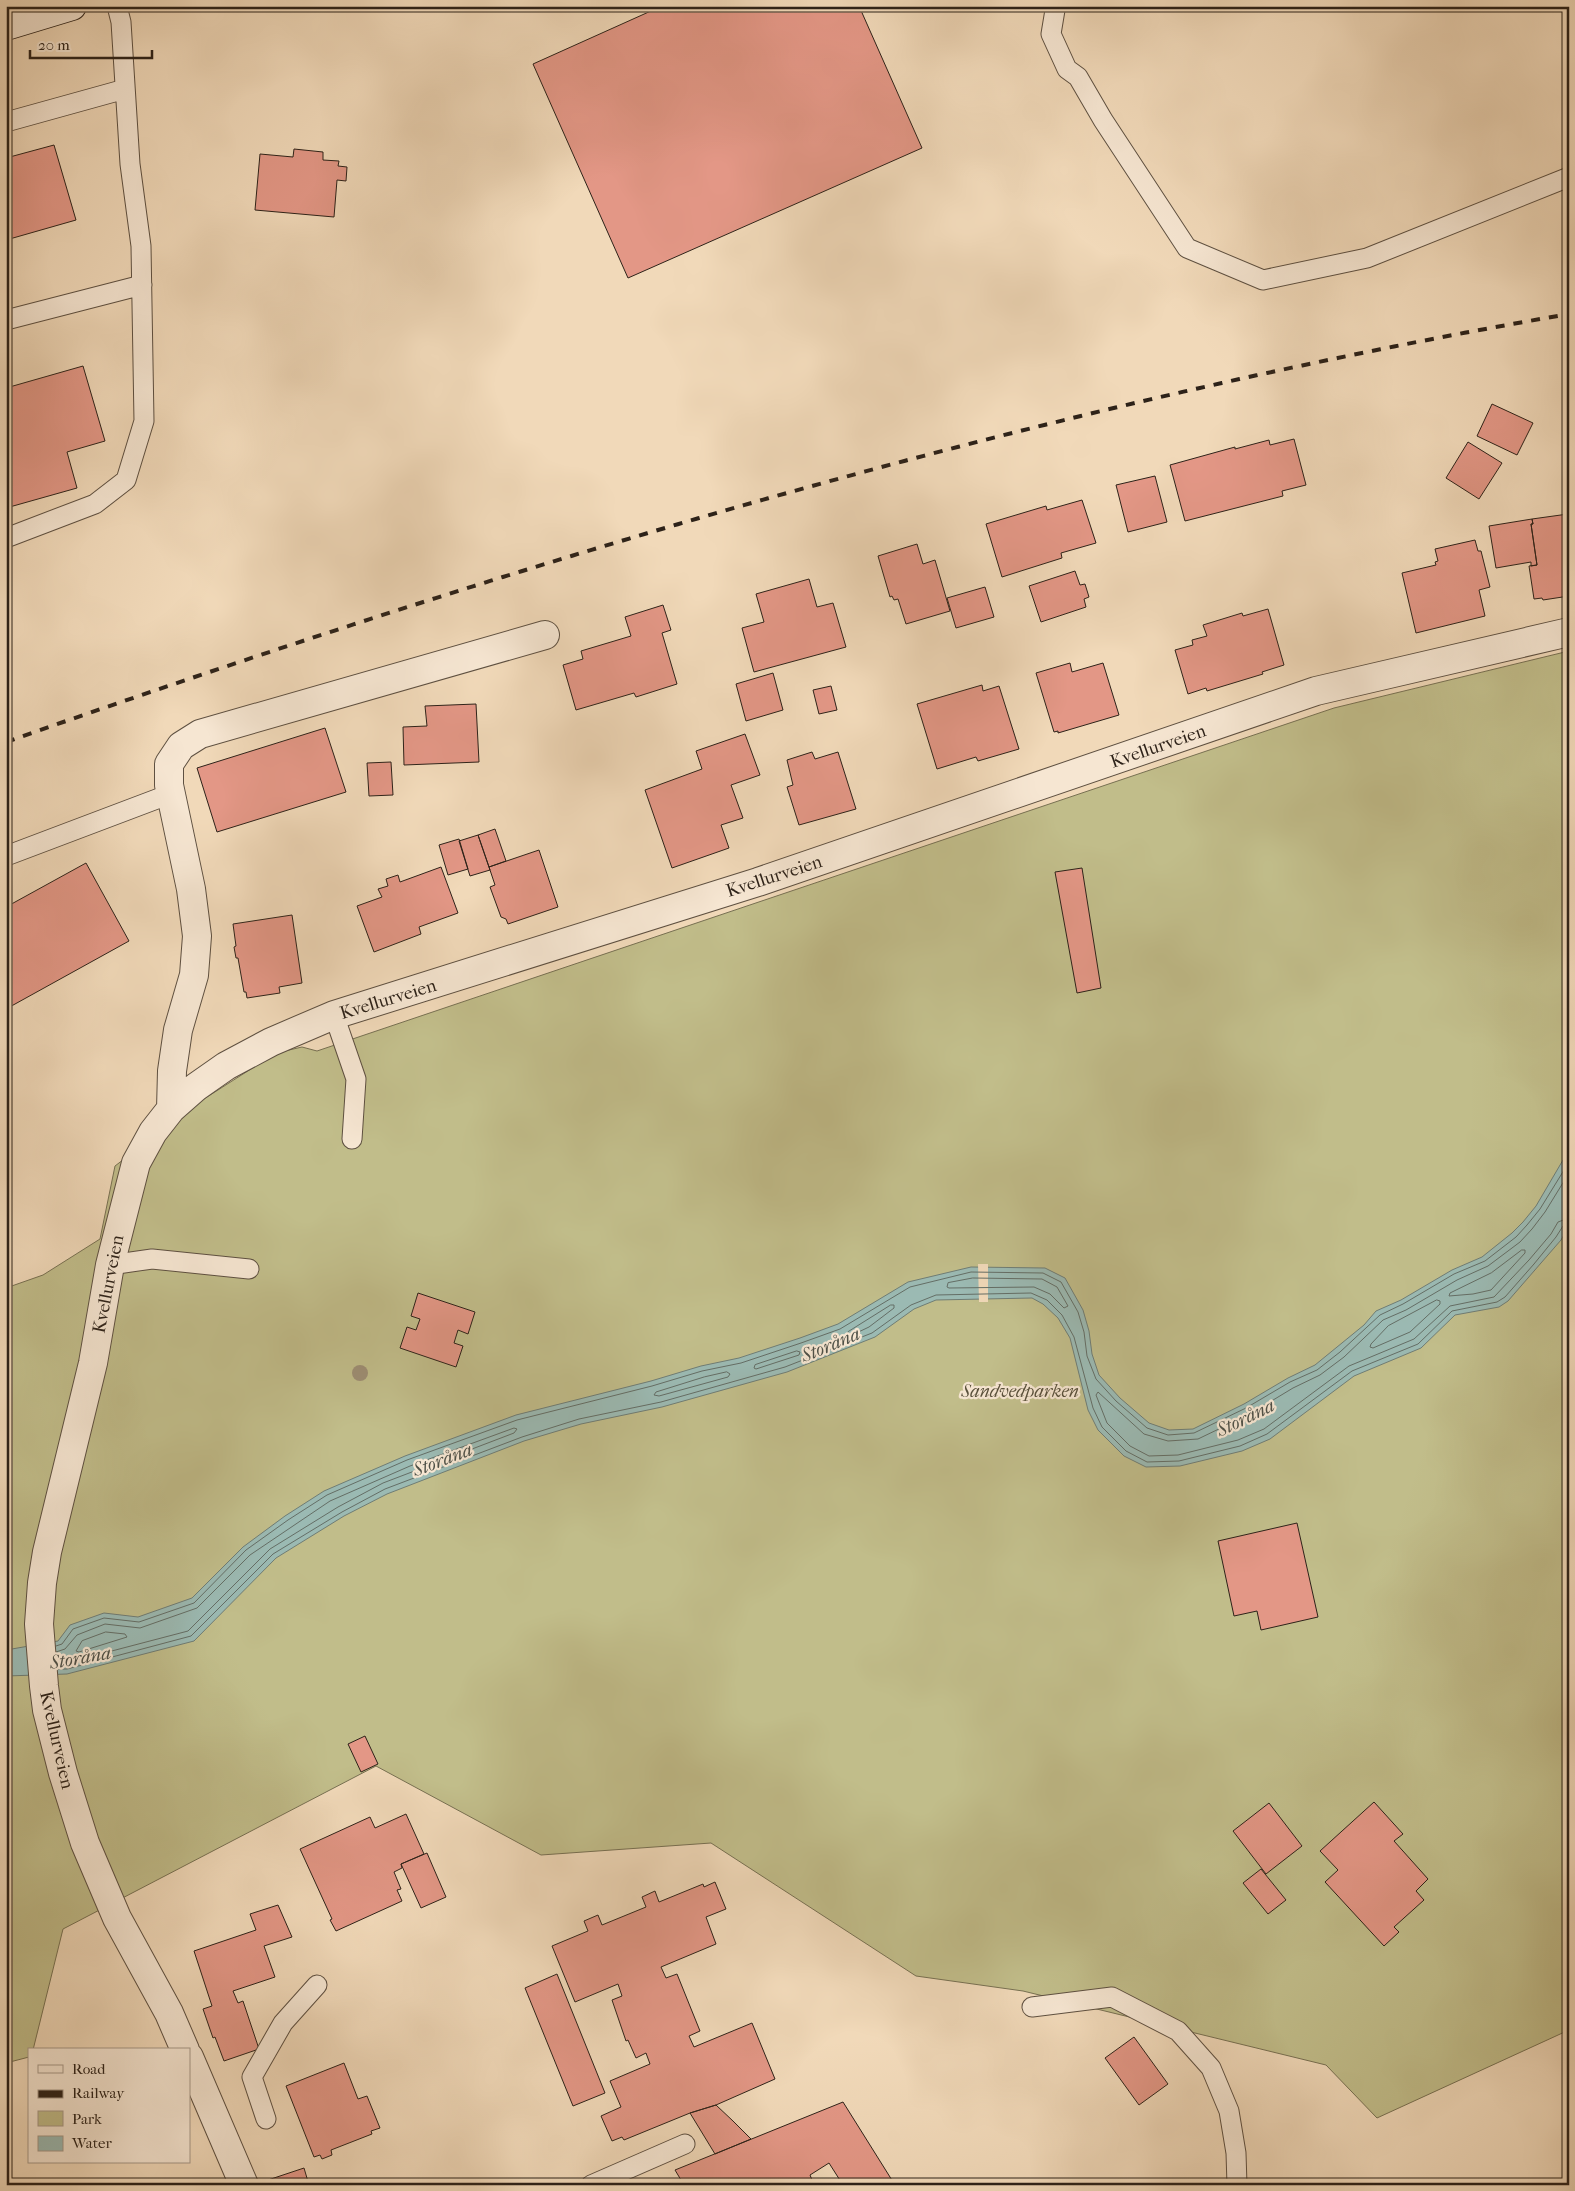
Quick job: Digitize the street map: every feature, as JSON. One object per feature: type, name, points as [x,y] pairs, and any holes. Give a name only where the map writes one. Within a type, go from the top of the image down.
[{"type":"street","points":[[6,26],[72,6]]},
{"type":"street","name":"Kvellurveien","points":[[185,2048],[169,2013],[117,1918],[85,1843],[63,1773],[47,1710],[41,1639],[42,1584],[47,1552],[93,1363],[110,1265],[136,1163],[153,1132],[171,1109],[226,1066],[271,1042],[334,1015],[758,882],[1316,691],[1569,632]]},
{"type":"street","points":[[171,1109],[172,1071],[178,1030],[194,975],[197,936],[191,889],[170,794],[169,764],[181,746],[200,734],[545,636]]},
{"type":"street","points":[[190,2059],[244,2185]]},
{"type":"lane","points":[[6,538],[96,504],[126,480],[144,421],[141,246],[130,164],[121,22],[117,6]]},
{"type":"lane","points":[[1054,10],[1051,34],[1067,69],[1078,77],[1103,120],[1188,248],[1263,280],[1367,258],[1569,177]]},
{"type":"lane","points":[[6,122],[125,89]]},
{"type":"lane","points":[[6,320],[142,285]]},
{"type":"lane","points":[[6,856],[170,794]]},
{"type":"lane","points":[[334,1015],[356,1079],[352,1138]]},
{"type":"lane","points":[[110,1265],[152,1259],[249,1269]]},
{"type":"lane","points":[[266,2119],[252,2076],[283,2023],[317,1985]]},
{"type":"lane","points":[[1032,2006],[1112,1997],[1178,2032],[1211,2068],[1229,2111],[1236,2153],[1237,2185]]},
{"type":"lane","points":[[592,2185],[685,2144]]},
{"type":"green space","name":"Sandvedparken","points":[[1569,651],[1569,2030],[1377,2118],[1326,2065],[1023,1991],[916,1976],[711,1843],[541,1855],[376,1766],[63,1929],[33,2048],[28,2048],[28,2057],[6,2063],[6,1288],[43,1275],[100,1239],[115,1166],[196,1104],[276,1053],[302,1047],[317,1051],[1334,708]]},
{"type":"water","name":"Storåna","points":[[1569,1155],[1569,1226],[1561,1240],[1508,1301],[1499,1307],[1455,1315],[1421,1348],[1354,1376],[1270,1439],[1242,1451],[1180,1466],[1146,1467],[1124,1456],[1098,1430],[1088,1410],[1070,1338],[1058,1318],[1043,1304],[1032,1298],[936,1300],[914,1309],[875,1337],[787,1372],[662,1407],[581,1424],[524,1441],[387,1494],[344,1516],[276,1558],[194,1641],[67,1674],[6,1676],[6,1650],[58,1641],[70,1625],[104,1613],[138,1617],[192,1598],[243,1547],[285,1516],[324,1491],[405,1456],[516,1415],[651,1381],[701,1366],[739,1358],[800,1338],[838,1324],[908,1282],[971,1267],[1045,1268],[1065,1278],[1083,1310],[1089,1331],[1092,1354],[1099,1375],[1120,1398],[1149,1423],[1169,1430],[1193,1429],[1244,1404],[1288,1378],[1315,1365],[1364,1325],[1376,1311],[1401,1300],[1452,1270],[1482,1257],[1523,1222],[1536,1206],[1563,1160]]},
{"type":"pier","points":[[978,1264],[988,1264],[988,1302],[979,1302]]},
{"type":"building","points":[[662,6],[859,6],[922,148],[628,278],[533,64]]},
{"type":"building","points":[[54,145],[76,220],[6,240],[6,158]]},
{"type":"building","points":[[294,149],[323,152],[323,160],[339,161],[338,166],[347,167],[346,181],[337,180],[334,217],[255,210],[260,154],[293,157]]},
{"type":"building","points":[[83,366],[105,441],[67,452],[77,488],[6,508],[6,388]]},
{"type":"building","points":[[1492,404],[1533,423],[1517,455],[1477,436]]},
{"type":"building","points":[[1294,439],[1306,485],[1282,491],[1283,496],[1185,521],[1170,465],[1235,447],[1235,449],[1269,440],[1270,445]]},
{"type":"building","points":[[1468,442],[1502,463],[1479,499],[1446,478]]},
{"type":"building","points":[[1155,476],[1167,522],[1128,532],[1116,485]]},
{"type":"building","points":[[1082,500],[1096,543],[1061,553],[1062,558],[1002,577],[986,524],[1046,506],[1047,510]]},
{"type":"building","points":[[1568,514],[1569,596],[1543,600],[1542,598],[1534,599],[1529,566],[1537,565],[1531,524],[1533,524],[1532,519]]},
{"type":"building","points":[[1532,519],[1533,524],[1531,524],[1537,565],[1531,566],[1531,562],[1496,568],[1489,526]]},
{"type":"building","points":[[1475,540],[1478,551],[1481,551],[1490,587],[1479,590],[1485,616],[1416,633],[1402,573],[1436,565],[1435,562],[1438,561],[1435,549]]},
{"type":"building","points":[[917,544],[923,564],[935,560],[950,611],[906,624],[898,599],[894,600],[892,596],[890,597],[878,556]]},
{"type":"building","points":[[1075,571],[1080,585],[1085,584],[1089,597],[1084,599],[1086,607],[1041,622],[1029,586]]},
{"type":"building","points":[[809,579],[817,607],[833,603],[846,647],[754,672],[742,628],[764,622],[756,594]]},
{"type":"building","points":[[985,587],[994,617],[956,628],[947,598]]},
{"type":"building","points":[[663,605],[671,630],[662,633],[677,684],[636,697],[634,693],[576,710],[563,665],[583,659],[581,651],[631,636],[625,617]]},
{"type":"building","points":[[1268,609],[1284,665],[1262,672],[1263,674],[1207,691],[1206,688],[1188,694],[1175,650],[1193,645],[1192,640],[1207,636],[1203,625],[1242,613],[1243,616]]},
{"type":"building","points":[[1070,663],[1072,672],[1103,663],[1119,715],[1058,733],[1058,731],[1054,732],[1036,673]]},
{"type":"building","points":[[773,673],[783,710],[746,721],[736,684]]},
{"type":"building","points":[[982,685],[983,691],[999,686],[1019,749],[978,761],[976,757],[937,769],[917,704]]},
{"type":"building","points":[[831,686],[837,710],[819,714],[813,690]]},
{"type":"building","points":[[476,704],[479,762],[404,765],[403,727],[427,726],[425,706]]},
{"type":"building","points":[[325,728],[346,792],[217,832],[197,768]]},
{"type":"building","points":[[745,734],[760,775],[731,785],[743,818],[721,825],[729,848],[672,868],[645,790],[702,769],[696,751]]},
{"type":"building","points":[[812,752],[815,759],[838,752],[856,809],[799,825],[787,787],[793,785],[787,760]]},
{"type":"building","points":[[391,762],[393,795],[369,796],[367,763]]},
{"type":"building","points":[[495,829],[506,861],[489,867],[478,835]]},
{"type":"building","points":[[478,835],[490,870],[470,876],[459,841]]},
{"type":"building","points":[[459,839],[468,869],[448,875],[439,845]]},
{"type":"building","points":[[539,850],[558,907],[508,924],[506,919],[501,917],[490,887],[495,885],[489,867]]},
{"type":"building","points":[[86,863],[129,941],[6,1009],[6,907]]},
{"type":"building","points":[[441,867],[458,913],[419,927],[421,934],[374,952],[357,906],[382,897],[378,889],[388,886],[386,879],[398,875],[400,882]]},
{"type":"building","points":[[1082,868],[1101,988],[1077,993],[1055,872]]},
{"type":"building","points":[[292,915],[302,983],[279,987],[280,993],[247,998],[246,992],[244,992],[238,958],[236,958],[233,924]]},
{"type":"building","points":[[418,1293],[475,1312],[468,1334],[458,1330],[454,1343],[463,1346],[456,1367],[400,1348],[407,1327],[416,1330],[420,1319],[411,1316]]},
{"type":"building","points":[[1297,1523],[1318,1617],[1261,1630],[1257,1611],[1234,1616],[1218,1541]]},
{"type":"building","points":[[365,1736],[378,1764],[361,1772],[348,1744]]},
{"type":"building","points":[[1374,1802],[1403,1834],[1394,1841],[1428,1879],[1416,1891],[1424,1900],[1394,1927],[1399,1932],[1384,1946],[1325,1882],[1338,1870],[1320,1851]]},
{"type":"building","points":[[1269,1803],[1302,1846],[1266,1874],[1233,1831]]},
{"type":"building","points":[[406,1814],[424,1854],[401,1864],[402,1868],[394,1872],[401,1889],[397,1890],[402,1901],[336,1931],[300,1849],[370,1817],[375,1828]]},
{"type":"building","points":[[427,1853],[446,1897],[421,1908],[401,1864]]},
{"type":"building","points":[[1261,1869],[1286,1900],[1268,1914],[1243,1883]]},
{"type":"building","points":[[715,1882],[726,1909],[706,1917],[716,1944],[661,1967],[666,1978],[677,1974],[700,2031],[689,2036],[694,2047],[752,2023],[775,2079],[716,2105],[690,2113],[624,2140],[622,2137],[612,2141],[601,2116],[621,2107],[610,2081],[650,2064],[646,2053],[636,2058],[628,2040],[626,2041],[612,2000],[622,1996],[618,1984],[575,2002],[552,1946],[588,1931],[584,1921],[598,1915],[602,1925],[646,1907],[642,1897],[655,1891],[659,1902],[703,1884],[704,1887]]},
{"type":"building","points":[[278,1905],[292,1937],[264,1946],[275,1977],[233,1991],[238,2003],[243,2001],[259,2049],[224,2061],[215,2037],[213,2038],[203,2009],[212,2006],[194,1951],[256,1930],[250,1914]]},
{"type":"building","points":[[557,1974],[605,2093],[573,2106],[525,1988]]},
{"type":"building","points":[[1134,2037],[1168,2084],[1139,2105],[1105,2058]]},
{"type":"building","points":[[344,2063],[358,2099],[367,2096],[380,2128],[371,2131],[372,2134],[331,2150],[332,2155],[322,2159],[320,2155],[314,2157],[286,2086]]},
{"type":"building","points":[[843,2102],[895,2185],[843,2185],[829,2163],[810,2175],[814,2185],[684,2185],[675,2170]]},
{"type":"building","points":[[716,2105],[751,2139],[715,2154],[690,2113]]},
{"type":"building","points":[[304,2168],[309,2185],[263,2185],[262,2182]]},
{"type":"railway","points":[[6,742],[390,613],[584,552],[778,495],[974,443],[1171,395],[1369,351],[1569,314]]}]
